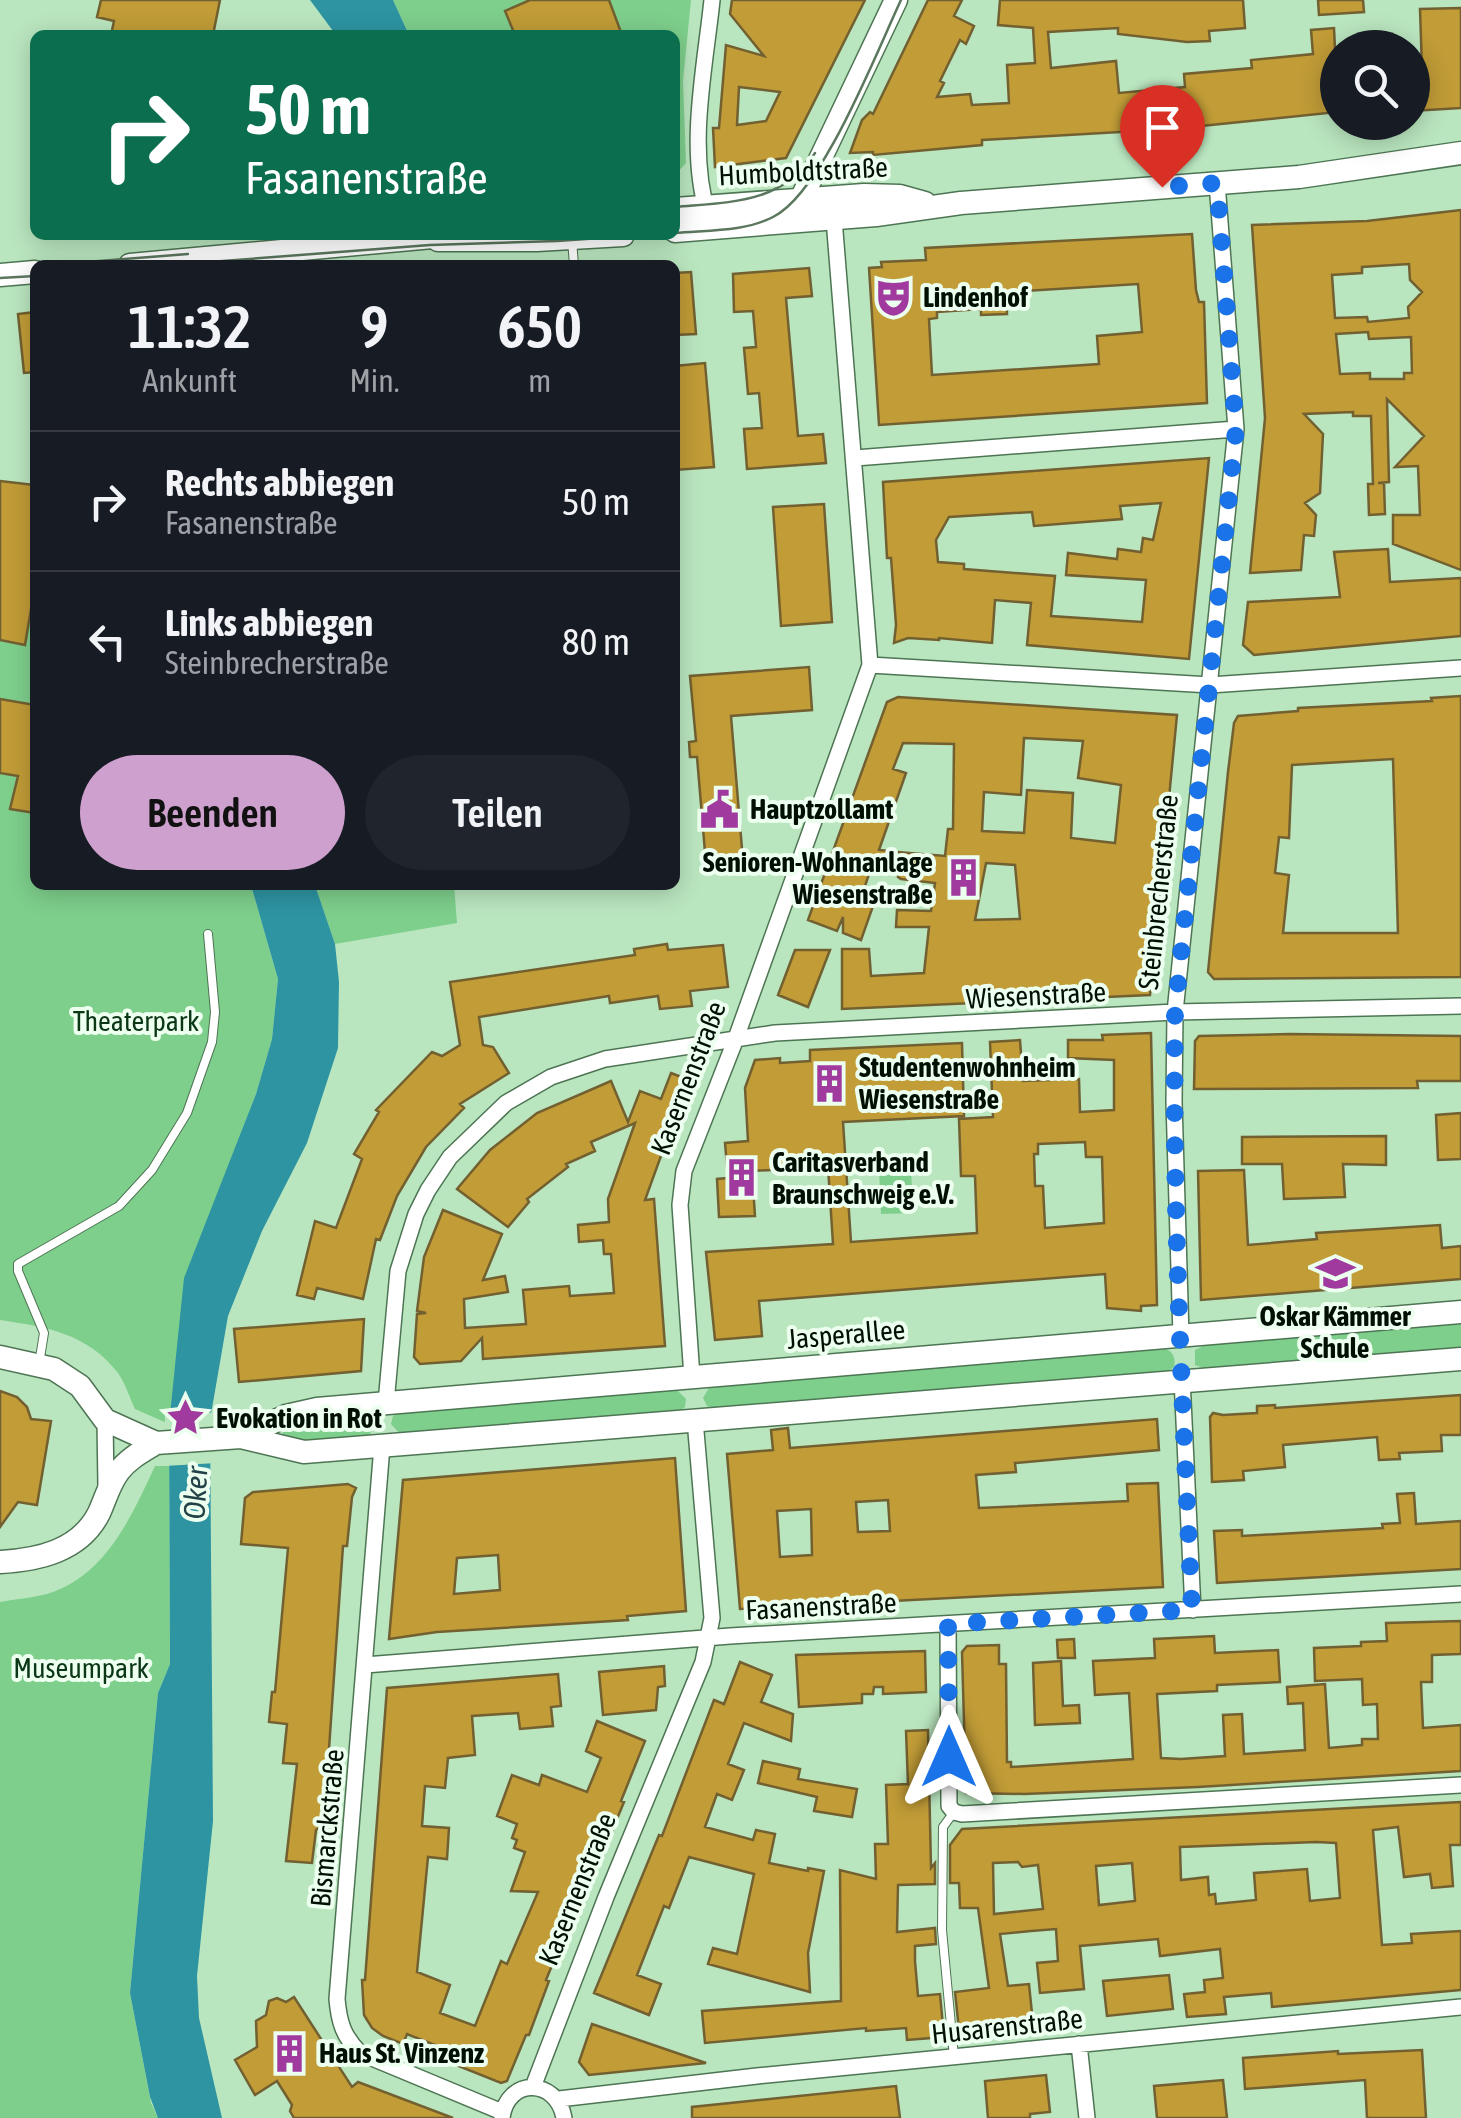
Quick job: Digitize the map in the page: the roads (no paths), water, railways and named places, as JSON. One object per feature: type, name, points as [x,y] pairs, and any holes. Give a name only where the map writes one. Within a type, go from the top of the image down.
[{"type":"street","points":[[709,217],[700,124],[712,0]]},
{"type":"street","points":[[791,222],[896,0]]},
{"type":"street","name":"Humboldtstraße","points":[[680,210],[709,217],[791,222],[833,208],[934,205],[1299,176],[1461,154]]},
{"type":"street","name":"Steinbrecherstraße","points":[[1192,1610],[1174,1102],[1175,1012],[1236,429],[1217,183]]},
{"type":"street","name":"Humboldtstraße","points":[[680,229],[709,217],[802,199],[833,208]]},
{"type":"street","name":"Kasernenstraße","points":[[533,2087],[703,1662],[712,1618],[680,1188],[870,665],[833,208]]},
{"type":"street","points":[[193,260],[430,240]]},
{"type":"street","points":[[0,274],[30,272]]},
{"type":"street","points":[[855,458],[1236,429]]},
{"type":"street","points":[[870,665],[1210,684],[1461,668]]},
{"type":"street","name":"Wiesenstraße","points":[[386,1403],[398,1271],[416,1214],[450,1157],[506,1103],[551,1077],[605,1059],[776,1033],[1175,1012],[1461,1006]]},
{"type":"street","name":"Jasperallee","points":[[242,1437],[300,1412],[386,1403],[1461,1312]]},
{"type":"street","points":[[0,1357],[38,1364],[80,1386],[105,1420],[106,1491]]},
{"type":"street","name":"Jasperallee","points":[[105,1420],[156,1443],[242,1437],[304,1452],[1461,1359]]},
{"type":"street","points":[[382,1446],[386,1403]]},
{"type":"street","points":[[0,1562],[36,1560],[71,1544],[98,1515],[106,1491],[122,1467],[156,1443]]},
{"type":"street","name":"Bismarckstraße","points":[[382,1446],[336,1999],[339,2021],[346,2039],[360,2053],[502,2115]]},
{"type":"street","name":"Fasanenstraße","points":[[365,1665],[708,1638],[1461,1594]]},
{"type":"street","points":[[948,1624],[949,1806],[954,1812],[1461,1785]]},
{"type":"street","name":"Husarenstraße","points":[[559,2100],[1461,2007]]},
{"type":"street","points":[[1078,2044],[1087,2118]]},
{"type":"street","points":[[502,2115],[508,2099],[519,2090],[533,2087],[547,2090],[559,2100],[564,2118]]},
{"type":"lane","points":[[38,1364],[44,1332],[18,1264],[119,1206],[152,1170],[188,1114],[212,1042],[215,1012],[208,934]]},
{"type":"lane","points":[[954,1812],[942,1827],[942,1930],[954,2057]]},
{"type":"water","points":[[310,0],[393,0],[407,30],[332,30]]},
{"type":"water","name":"Oker","points":[[252,890],[317,890],[335,944],[338,1048],[307,1143],[262,1231],[228,1316],[210,1420],[213,1821],[197,1976],[199,2018],[222,2118],[158,2118],[150,2097],[130,1993],[158,1693],[170,1664],[169,1424],[184,1278],[256,1094],[272,1039],[278,979]]},
{"type":"tram line","points":[[680,233],[750,225],[773,217],[792,203],[846,119],[901,0]]},
{"type":"tram line","points":[[680,206],[735,201],[771,191],[802,170],[815,153]]},
{"type":"tram line","points":[[235,260],[430,245],[572,240]]},
{"type":"tram line","points":[[112,260],[188,254]]},
{"type":"tram line","points":[[0,278],[30,276]]},
{"type":"place","name":"Lindenhof","points":[[893,297]]},
{"type":"place","name":"Hauptzollamt","points":[[720,809]]},
{"type":"place","name":"Senioren-Wohnanlage Wiesenstraße","points":[[963,878]]},
{"type":"place","name":"Studentenwohnheim Wiesenstraße","points":[[829,1083]]},
{"type":"place","name":"Caritasverband Braunschweig e.V.","points":[[742,1178]]},
{"type":"place","name":"Oskar Kämmer Schule","points":[[1335,1273]]},
{"type":"place","name":"Evokation in Rot","points":[[186,1418]]},
{"type":"place","name":"Haus St. Vinzenz","points":[[289,2053]]},
{"type":"park label","name":"Theaterpark","points":[[136,1021]]},
{"type":"park label","name":"Museumpark","points":[[81,1668]]}]
